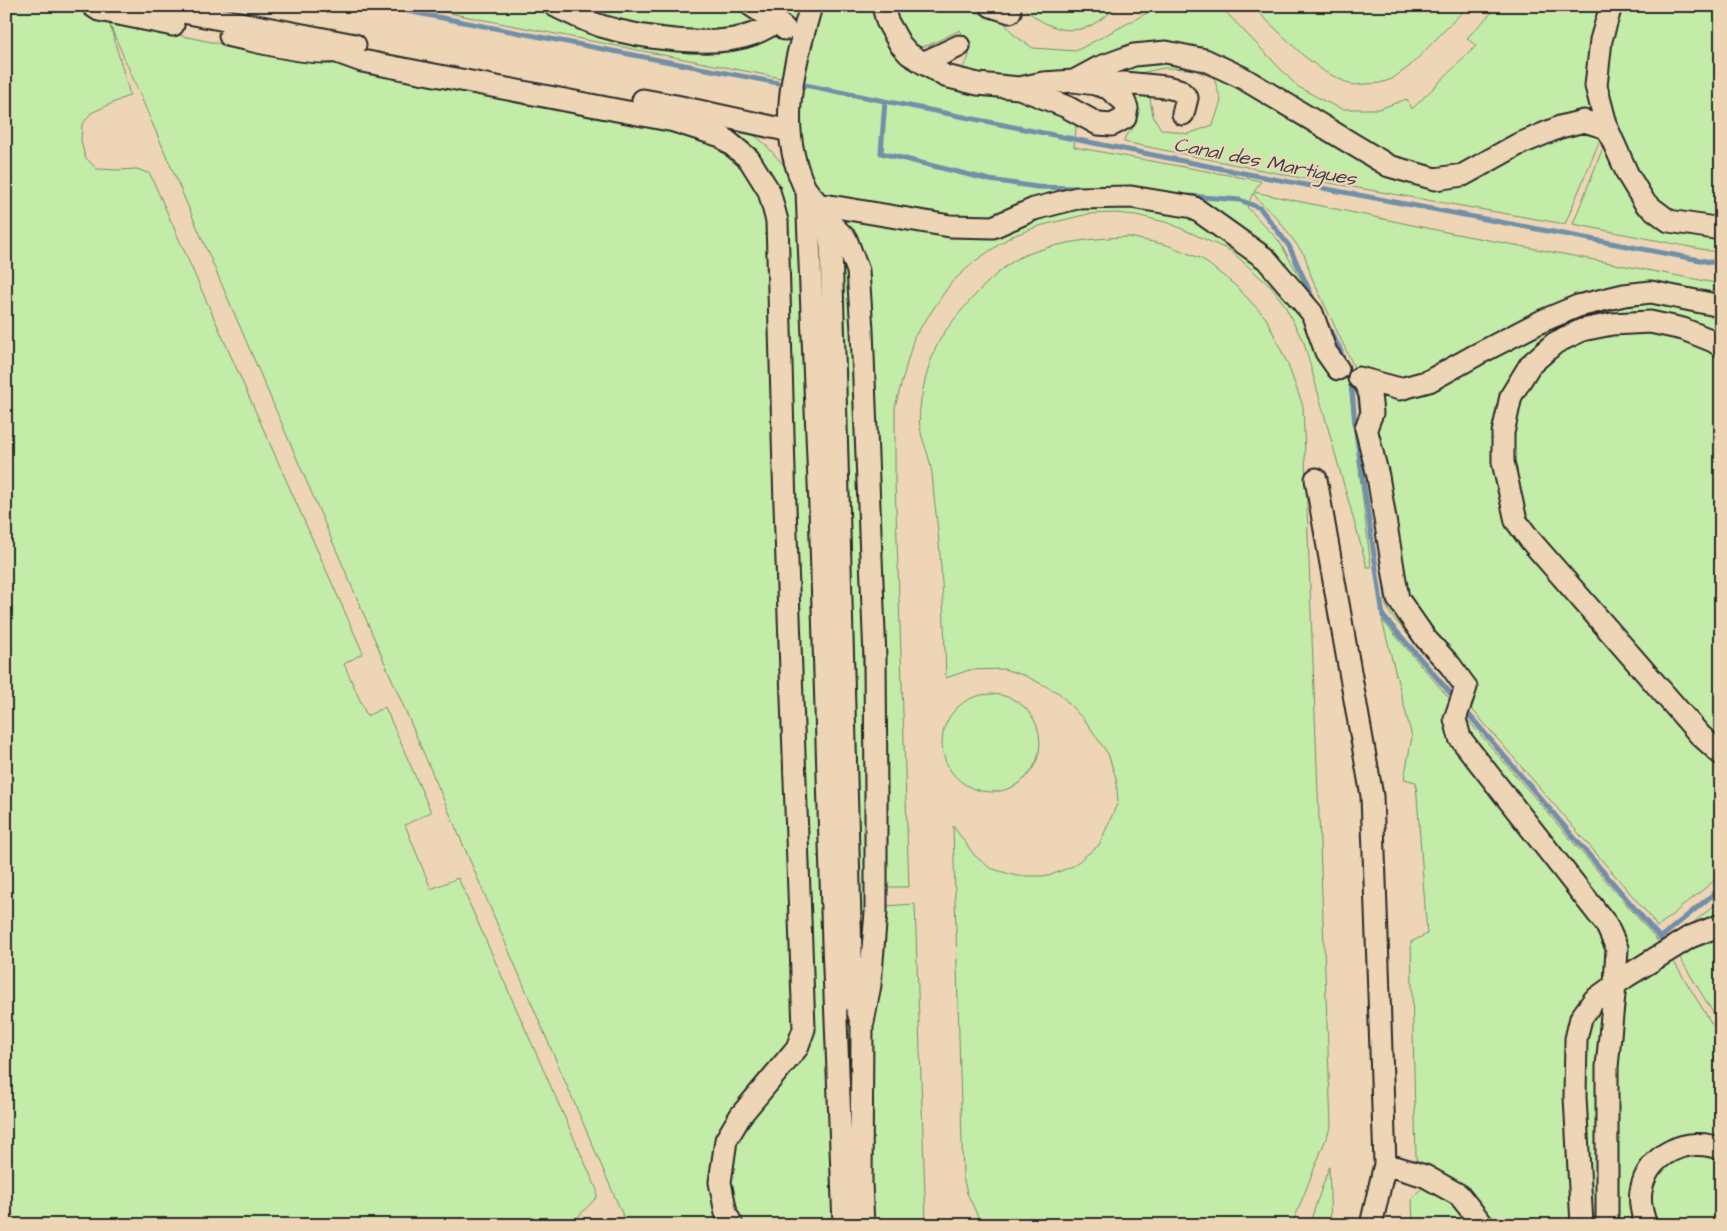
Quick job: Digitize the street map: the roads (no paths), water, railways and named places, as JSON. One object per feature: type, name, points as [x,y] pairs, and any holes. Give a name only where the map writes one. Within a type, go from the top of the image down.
[{"type":"lane","points":[[93,6],[99,10],[311,52],[346,49],[362,61],[674,120],[721,136],[749,159],[769,191],[777,221],[785,506],[804,1029],[798,1048],[740,1115],[726,1140],[720,1182],[726,1213],[732,1225]]},
{"type":"lane","points":[[152,6],[346,49],[676,106],[790,131]]},
{"type":"lane","points":[[555,6],[599,26],[638,35],[687,40],[722,40],[745,36],[777,22]]},
{"type":"lane","points":[[752,6],[777,22],[796,39],[800,46]]},
{"type":"lane","points":[[811,6],[794,68],[789,104],[792,154],[804,188],[846,238],[858,272],[862,330],[875,658],[876,844],[876,912],[870,985],[862,1025],[861,1183],[863,1225]]},
{"type":"lane","points":[[883,6],[887,21],[900,44],[909,54],[945,76],[978,84],[1019,88],[1067,107],[1098,124],[1112,125],[1125,118],[1128,108],[1124,101],[1108,88],[1098,85],[1074,81],[1043,83],[1019,88]]},
{"type":"lane","points":[[1611,6],[1601,40],[1596,86],[1608,128],[1628,174],[1645,203],[1669,221],[1721,230]]},
{"type":"lane","points":[[923,62],[959,46]]},
{"type":"lane","points":[[1074,81],[1098,68],[1134,55],[1166,52],[1206,60],[1241,77],[1389,166],[1435,179],[1463,175],[1518,145],[1560,127],[1584,121],[1608,128]]},
{"type":"lane","points":[[1098,85],[1124,82],[1179,90],[1187,98],[1183,114]]},
{"type":"lane","points":[[818,206],[950,226],[993,227],[1034,209],[1077,198],[1131,197],[1193,207],[1266,260],[1312,313],[1326,352],[1338,368]]},
{"type":"lane","points":[[818,206],[831,256],[852,991],[862,1025]]},
{"type":"lane","points":[[818,206],[820,507],[833,944],[844,1225]]},
{"type":"lane","points":[[1607,1225],[1607,1067],[1617,948],[1606,924],[1460,738],[1455,719],[1466,687],[1450,665],[1426,639],[1398,599],[1378,476],[1366,428],[1372,413],[1370,394],[1361,379],[1400,389],[1429,382],[1542,321],[1578,306],[1624,295],[1651,292],[1721,306]]},
{"type":"lane","points":[[1721,346],[1683,329],[1650,322],[1612,324],[1582,330],[1555,343],[1530,366],[1511,396],[1503,433],[1503,462],[1516,521],[1521,528],[1700,735],[1721,754]]},
{"type":"lane","points":[[1316,480],[1372,796],[1385,1164],[1371,1225]]},
{"type":"lane","points":[[1582,1225],[1575,1097],[1576,1038],[1581,1018],[1594,1000],[1615,984],[1690,937],[1721,925]]},
{"type":"lane","points":[[1646,1225],[1641,1210],[1641,1191],[1647,1173],[1658,1158],[1674,1148],[1692,1143],[1711,1145],[1721,1149]]},
{"type":"lane","points":[[1385,1164],[1425,1176],[1459,1195],[1483,1225]]},
{"type":"waterway","name":"Canal des Martigues","points":[[381,6],[778,83]]},
{"type":"waterway","name":"Canal des Martigues","points":[[805,85],[1248,174],[1721,264]]},
{"type":"waterway","points":[[885,101],[881,153],[990,180],[1037,187],[1079,188]]},
{"type":"waterway","points":[[1190,196],[1240,200],[1260,208],[1289,246],[1316,305]]},
{"type":"waterway","points":[[1326,323],[1340,349],[1352,388],[1355,425],[1383,616],[1452,695]]},
{"type":"waterway","points":[[1470,716],[1660,938],[1721,888]]}]
